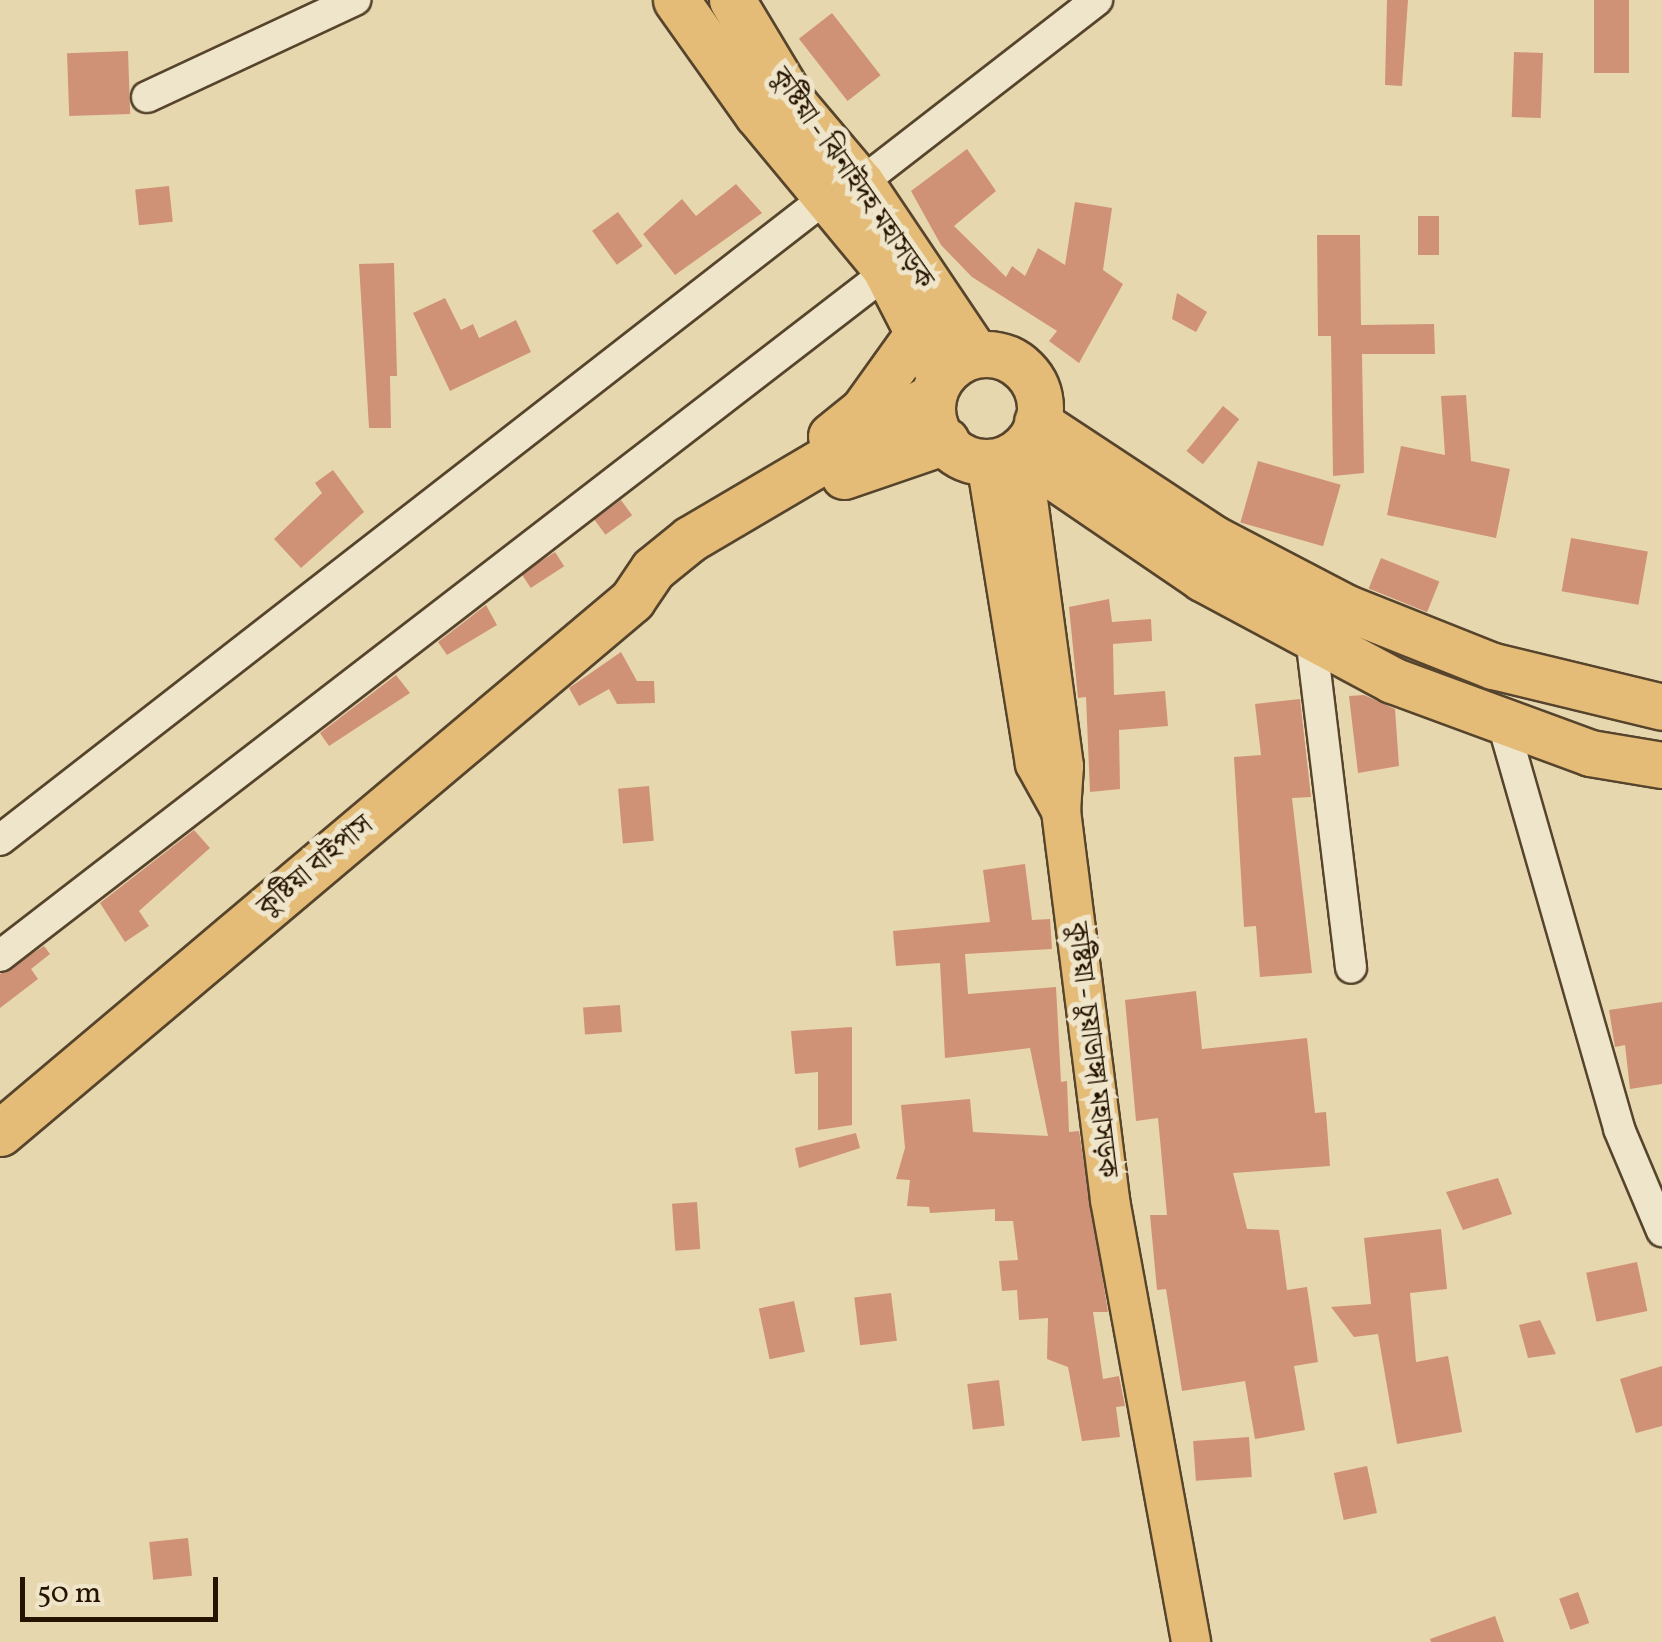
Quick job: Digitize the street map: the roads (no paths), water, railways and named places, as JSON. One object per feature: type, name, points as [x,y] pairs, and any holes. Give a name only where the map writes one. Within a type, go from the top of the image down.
[{"type":"highway","name":"কুষ্টিয়া - ঝিনাইদহ মহাসড়ক","points":[[732,0],[895,267],[950,375]]},
{"type":"highway","name":"কুষ্টিয়া - ঝিনাইদহ মহাসড়ক","points":[[680,1],[757,114],[854,201]]},
{"type":"highway","points":[[895,267],[916,336],[950,375],[995,449],[1262,612],[1392,680],[1590,753],[1662,765]]},
{"type":"highway","points":[[756,516],[863,410],[916,336]]},
{"type":"highway","points":[[756,516],[995,449],[1038,400],[1028,377],[1004,357],[950,375]]},
{"type":"highway","name":"কুষ্টিয়া বাইপাস","points":[[0,1133],[632,600],[653,569],[690,539],[756,516],[950,375]]},
{"type":"highway","points":[[995,449],[1213,538],[1347,608],[1493,666],[1662,708]]},
{"type":"main road","name":"কুষ্টিয়া - চুয়াডাঙ্গা মহাসড়ক","points":[[995,449],[1026,485],[1064,766],[1061,811],[1110,1200],[1191,1642]]},
{"type":"street","points":[[147,97],[356,0]]},
{"type":"street","points":[[0,840],[854,201],[1097,0]]},
{"type":"street","points":[[0,956],[895,267]]},
{"type":"street","points":[[1311,636],[1351,968]]},
{"type":"street","points":[[1502,720],[1619,1129],[1662,1232]]}]
